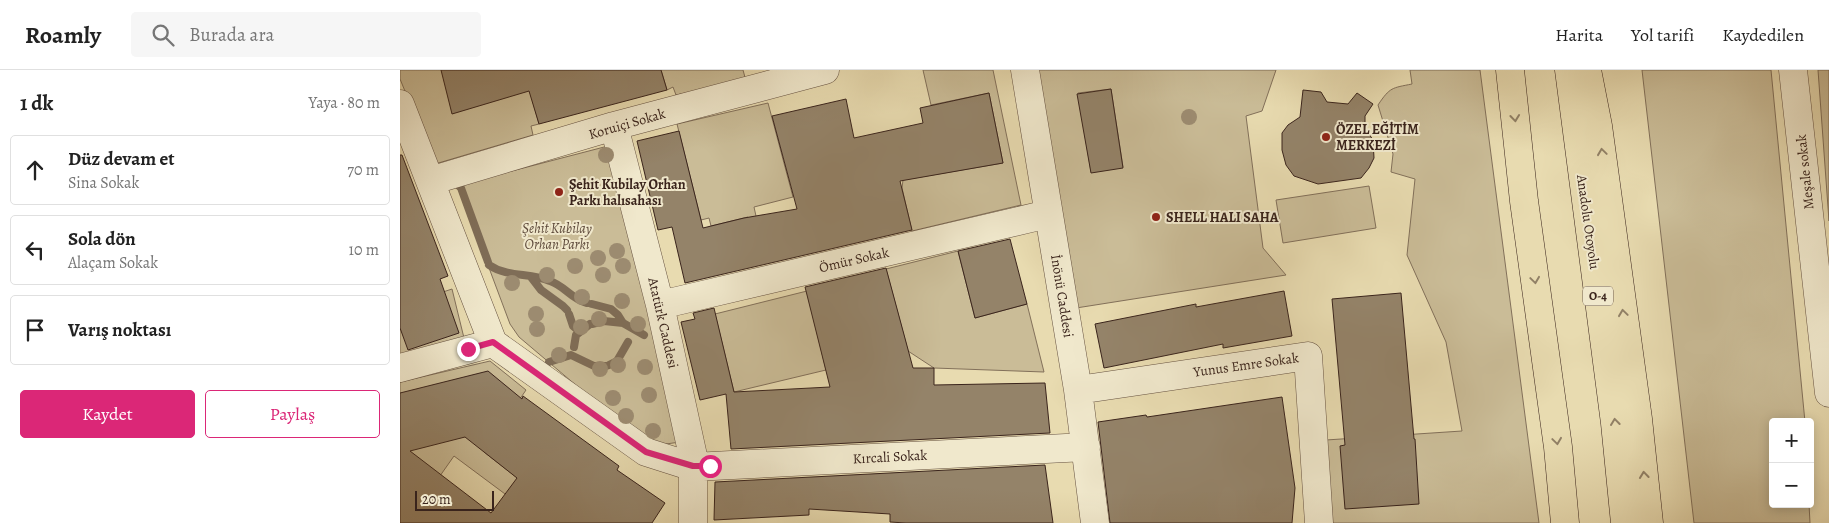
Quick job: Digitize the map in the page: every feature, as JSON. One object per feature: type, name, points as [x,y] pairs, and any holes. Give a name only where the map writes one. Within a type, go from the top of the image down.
[{"type":"highway","points":[[1510,70],[1525,211],[1558,447],[1565,523]]},
{"type":"highway","name":"Anadolu Otoyolu","points":[[1569,70],[1615,423],[1625,523]]},
{"type":"highway","points":[[1587,70],[1598,126],[1638,419],[1649,523]]},
{"type":"street","name":"Koruiçi Sokak","points":[[430,181],[614,126],[825,70]]},
{"type":"street","name":"İnönü Caddesi","points":[[1026,70],[1078,390],[1095,523]]},
{"type":"street","name":"Meşale sokak","points":[[1794,70],[1823,271],[1829,393]]},
{"type":"street","points":[[400,104],[493,342],[400,368]]},
{"type":"street","name":"Atatürk Caddesi","points":[[614,126],[660,305],[693,456],[693,523]]},
{"type":"street","name":"Ömür Sokak","points":[[660,305],[1048,214]]},
{"type":"street","name":"Kırcali Sokak","points":[[493,342],[646,452],[693,466],[1086,447]]},
{"type":"street","name":"Yunus Emre Sokak","points":[[1078,390],[1308,356],[1319,523]]},
{"type":"green space","points":[[400,70],[524,70],[539,124],[531,126],[533,135],[435,164],[400,79]]},
{"type":"green space","points":[[661,70],[743,70],[746,81],[676,95],[673,87],[667,90]]},
{"type":"green space","points":[[923,70],[993,70],[1021,205],[912,231],[902,188],[903,180],[1003,163],[989,93],[931,105]]},
{"type":"green space","points":[[1037,70],[1276,70],[1262,111],[1246,116],[1263,248],[1286,275],[1076,308]],"holes":[[[1111,89],[1123,167],[1091,172],[1078,93]]]},
{"type":"green space","points":[[1410,70],[1480,70],[1539,523],[1330,523],[1326,440],[1462,431],[1446,342],[1407,255],[1415,179],[1391,172],[1393,154],[1378,105],[1392,89],[1412,84]]},
{"type":"green space","points":[[1642,70],[1771,70],[1805,418],[1769,418],[1769,508],[1809,508],[1810,523],[1694,523]]},
{"type":"green space","points":[[1818,70],[1829,70],[1829,221]]},
{"type":"green space","points":[[768,103],[793,197],[754,207],[765,257],[758,259],[748,217],[711,226],[709,218],[701,220],[677,124]]},
{"type":"green space","name":"Şehit Kubilay Orhan Parkı","points":[[608,146],[680,442],[666,444],[653,441],[584,392],[519,337],[510,324],[458,185]]},
{"type":"green space","points":[[1369,186],[1376,228],[1283,243],[1276,200]]},
{"type":"green space","points":[[958,251],[975,318],[1027,304],[1044,372],[934,368],[908,351],[886,269]]},
{"type":"green space","points":[[452,289],[464,338],[400,357],[400,295],[425,298]]},
{"type":"green space","points":[[807,291],[826,370],[734,392],[715,314]]},
{"type":"green space","points":[[490,361],[526,390],[484,452],[575,523],[544,523],[454,456],[435,483],[400,448],[400,382]]},
{"type":"building","points":[[441,70],[661,70],[667,90],[539,124],[529,91],[452,114]]},
{"type":"building","points":[[1111,89],[1123,168],[1091,173],[1077,94]]},
{"type":"building","name":"ÖZEL EĞİTİM MERKEZİ","points":[[1303,90],[1321,92],[1327,102],[1348,104],[1357,93],[1373,104],[1365,116],[1365,128],[1373,140],[1374,158],[1361,178],[1318,184],[1294,176],[1286,165],[1282,150],[1282,133],[1288,125],[1300,117]]},
{"type":"building","points":[[989,93],[1003,163],[900,181],[912,230],[685,283],[672,227],[658,230],[637,141],[679,131],[703,228],[744,218],[797,209],[772,116],[846,99],[854,138],[923,123],[920,108]]},
{"type":"building","points":[[400,155],[402,155],[448,276],[440,279],[459,333],[408,350],[400,328]]},
{"type":"building","points":[[1010,239],[1027,304],[975,318],[958,251]]},
{"type":"building","points":[[886,268],[913,368],[934,368],[934,385],[1045,383],[1050,433],[731,449],[726,394],[700,400],[681,322],[695,319],[693,313],[714,308],[734,392],[830,387],[805,287]]},
{"type":"building","points":[[1284,291],[1292,336],[1223,348],[1223,344],[1104,368],[1095,324],[1196,304],[1196,307]]},
{"type":"building","points":[[1401,293],[1415,439],[1419,504],[1345,509],[1340,446],[1345,445],[1332,299]]},
{"type":"building","points":[[488,371],[522,399],[523,396],[619,466],[617,470],[665,503],[652,523],[400,523],[400,393]],"holes":[[[465,437],[517,478],[491,513],[410,451]]]},
{"type":"building","points":[[1282,397],[1295,488],[1292,523],[1110,523],[1098,422],[1146,415],[1147,417]]},
{"type":"building","points":[[1045,465],[1053,523],[906,523],[890,522],[890,514],[809,509],[809,515],[714,520],[715,482]]},
{"type":"waterway","name":"Şehit Kubilay Orhan Parkı","points":[[458,185],[461,188],[488,262]]},
{"type":"waterway","name":"Şehit Kubilay Orhan Parkı","points":[[489,265],[504,272],[550,281],[577,299],[587,303]]},
{"type":"waterway","name":"Şehit Kubilay Orhan Parkı","points":[[531,277],[541,290],[567,310]]},
{"type":"waterway","name":"Şehit Kubilay Orhan Parkı","points":[[592,304],[611,309],[623,323],[644,335]]},
{"type":"waterway","name":"Şehit Kubilay Orhan Parkı","points":[[569,314],[573,326],[580,332]]},
{"type":"waterway","name":"Şehit Kubilay Orhan Parkı","points":[[592,324],[604,321],[623,323]]},
{"type":"waterway","name":"Şehit Kubilay Orhan Parkı","points":[[574,347],[576,335],[590,324]]},
{"type":"waterway","name":"Şehit Kubilay Orhan Parkı","points":[[609,365],[617,361],[628,342]]},
{"type":"waterway","name":"Şehit Kubilay Orhan Parkı","points":[[549,362],[571,355],[594,366],[606,366]]},
{"type":"place","name":"ÖZEL EĞİTİM MERKEZİ","points":[[1326,137]]},
{"type":"place","name":"Şehit Kubilay Orhan Parkı halısahası","points":[[559,192]]},
{"type":"place","name":"SHELL HALI SAHA","points":[[1156,217]]},
{"type":"route","points":[[468,349],[493,342],[646,452],[693,466],[710,466]]}]
